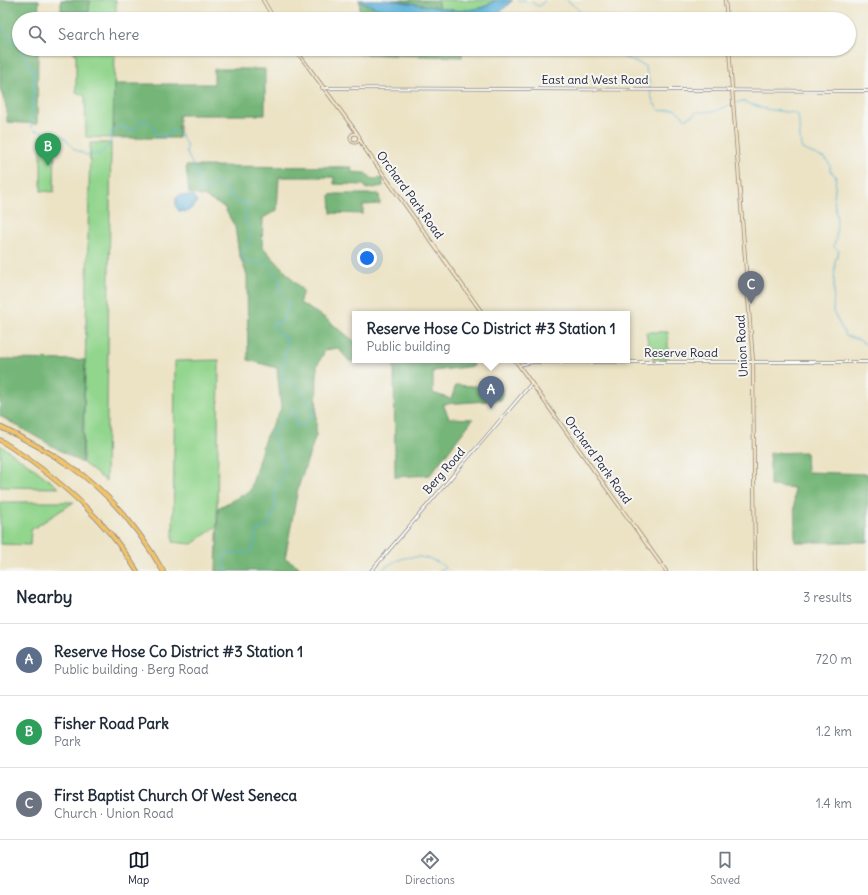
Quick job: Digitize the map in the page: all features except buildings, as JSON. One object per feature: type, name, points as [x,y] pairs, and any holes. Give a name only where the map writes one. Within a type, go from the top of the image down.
[{"type":"highway","points":[[0,427],[68,464],[96,487],[135,528],[162,571]]},
{"type":"highway","points":[[0,440],[39,467],[82,503],[113,536],[137,571]]},
{"type":"main road","points":[[263,0],[270,12]]},
{"type":"main road","points":[[726,0],[727,12]]},
{"type":"main road","points":[[300,56],[349,125],[357,133],[351,135]]},
{"type":"main road","name":"Union Road","points":[[730,56],[752,362],[755,571]]},
{"type":"main road","points":[[349,125],[351,139],[354,142],[359,138]]},
{"type":"main road","name":"Orchard Park Road","points":[[357,133],[363,146],[481,311]]},
{"type":"main road","name":"Orchard Park Road","points":[[354,142],[363,146]]},
{"type":"main road","name":"Orchard Park Road","points":[[519,365],[666,571]]},
{"type":"street","name":"East and West Road","points":[[322,88],[868,91]]},
{"type":"street","name":"Reserve Road","points":[[630,362],[868,362]]},
{"type":"street","name":"Reserve Road","points":[[519,365],[528,363]]},
{"type":"street","name":"Berg Road","points":[[371,571],[532,384]]},
{"type":"green space","points":[[0,0],[39,0],[38,12],[12,12],[12,56],[38,56],[37,124],[7,122],[7,110],[0,88]]},
{"type":"green space","points":[[61,0],[90,0],[89,12],[61,11]]},
{"type":"green space","points":[[90,0],[116,0],[116,12],[89,12]]},
{"type":"green space","points":[[391,0],[438,0],[438,8]]},
{"type":"green space","points":[[438,0],[496,0],[482,7],[461,11],[438,8]]},
{"type":"green space","points":[[360,1],[387,12],[359,12]]},
{"type":"green space","points":[[61,11],[89,12],[61,12]]},
{"type":"green space","points":[[76,56],[115,56],[113,138],[86,137],[85,96],[76,92]]},
{"type":"green space","points":[[428,56],[462,56],[462,57]]},
{"type":"green space","points":[[214,69],[265,69],[265,115],[179,115],[179,138],[113,138],[114,84],[214,84]]},
{"type":"green space","points":[[41,140],[55,141],[54,192],[41,191]]},
{"type":"green space","points":[[90,143],[111,143],[106,481],[83,463]]},
{"type":"green space","points":[[186,166],[352,167],[351,172],[365,173],[373,179],[383,178],[383,186],[367,189],[364,185],[334,184],[334,177],[279,177],[277,210],[263,218],[262,246],[304,292],[301,296],[300,303],[325,318],[352,340],[352,361],[349,361],[338,348],[325,350],[317,366],[316,435],[298,488],[285,558],[298,566],[300,571],[216,571],[218,508],[250,491],[265,438],[281,409],[277,368],[248,360],[247,275],[239,254],[235,227],[224,207],[205,197],[189,193]]},
{"type":"green space","points":[[379,194],[380,204],[363,205],[363,214],[331,213],[330,195]]},
{"type":"green space","points":[[646,332],[668,332],[668,359],[653,359],[653,348],[649,348]]},
{"type":"green space","points":[[0,359],[85,360],[82,463],[0,416]]},
{"type":"green space","points":[[219,360],[217,526],[192,544],[173,542],[175,361]]},
{"type":"green space","points":[[394,363],[472,363],[474,366],[433,371],[433,393],[451,399],[456,385],[502,388],[502,400],[443,404],[449,418],[473,419],[430,475],[395,477]]},
{"type":"green space","points":[[0,445],[31,466],[59,488],[0,487]]},
{"type":"green space","points":[[806,452],[807,472],[868,474],[868,542],[795,542],[794,488],[770,486],[770,453]]},
{"type":"green space","points":[[0,502],[74,502],[31,530],[30,545],[0,544]]},
{"type":"water","points":[[358,0],[391,0],[458,11],[482,8],[496,0],[513,0],[500,12],[383,11]]},
{"type":"water","points":[[180,195],[193,196],[196,199],[196,204],[187,212],[179,211],[176,207],[176,198]]},
{"type":"waterway","points":[[518,0],[526,0]]},
{"type":"waterway","points":[[531,0],[535,5],[540,6],[545,0]]},
{"type":"waterway","points":[[567,0],[581,12]]},
{"type":"waterway","points":[[0,24],[12,39]]},
{"type":"waterway","points":[[24,56],[32,68],[34,75],[31,127],[34,130],[63,136],[74,149],[86,155],[100,154],[111,143],[110,132],[122,126],[129,130],[135,130],[142,120],[148,121],[152,124],[156,135],[167,137],[173,129],[181,135],[187,146],[186,152],[200,179],[200,189],[202,192],[215,183],[227,190],[230,197],[240,203],[247,202],[249,204],[245,218],[250,231],[250,243],[241,256],[245,262],[267,262],[275,275],[278,275],[280,279],[278,292],[289,303],[283,321],[279,324],[276,322],[273,323],[273,327],[287,340],[283,381],[293,385],[302,392],[314,410],[310,419],[302,427],[295,425],[298,415],[297,410],[293,410],[272,433],[286,469],[274,493],[276,505],[268,527],[257,530],[253,549],[247,553],[228,553],[222,559],[227,571]]},
{"type":"waterway","points":[[624,56],[625,58],[644,65],[647,71],[653,101],[661,111],[675,109],[686,119],[697,112],[715,111],[732,104]]},
{"type":"waterway","points":[[735,103],[742,101],[765,109],[794,113],[798,115],[802,149],[826,159],[830,165],[830,171],[836,176],[834,200],[837,219],[836,240],[833,246],[839,251],[835,261],[833,312],[846,336],[859,340],[868,346]]},
{"type":"waterway","points":[[380,571],[392,563],[411,557],[425,558],[438,562],[445,568],[439,571]]},
{"type":"place","name":"Fisher Road Park","points":[[48,166]]},
{"type":"place","name":"First Baptist Church Of West Seneca","points":[[751,304]]},
{"type":"place","name":"Reserve Hose Co District #3 Station 1","points":[[491,409]]}]
